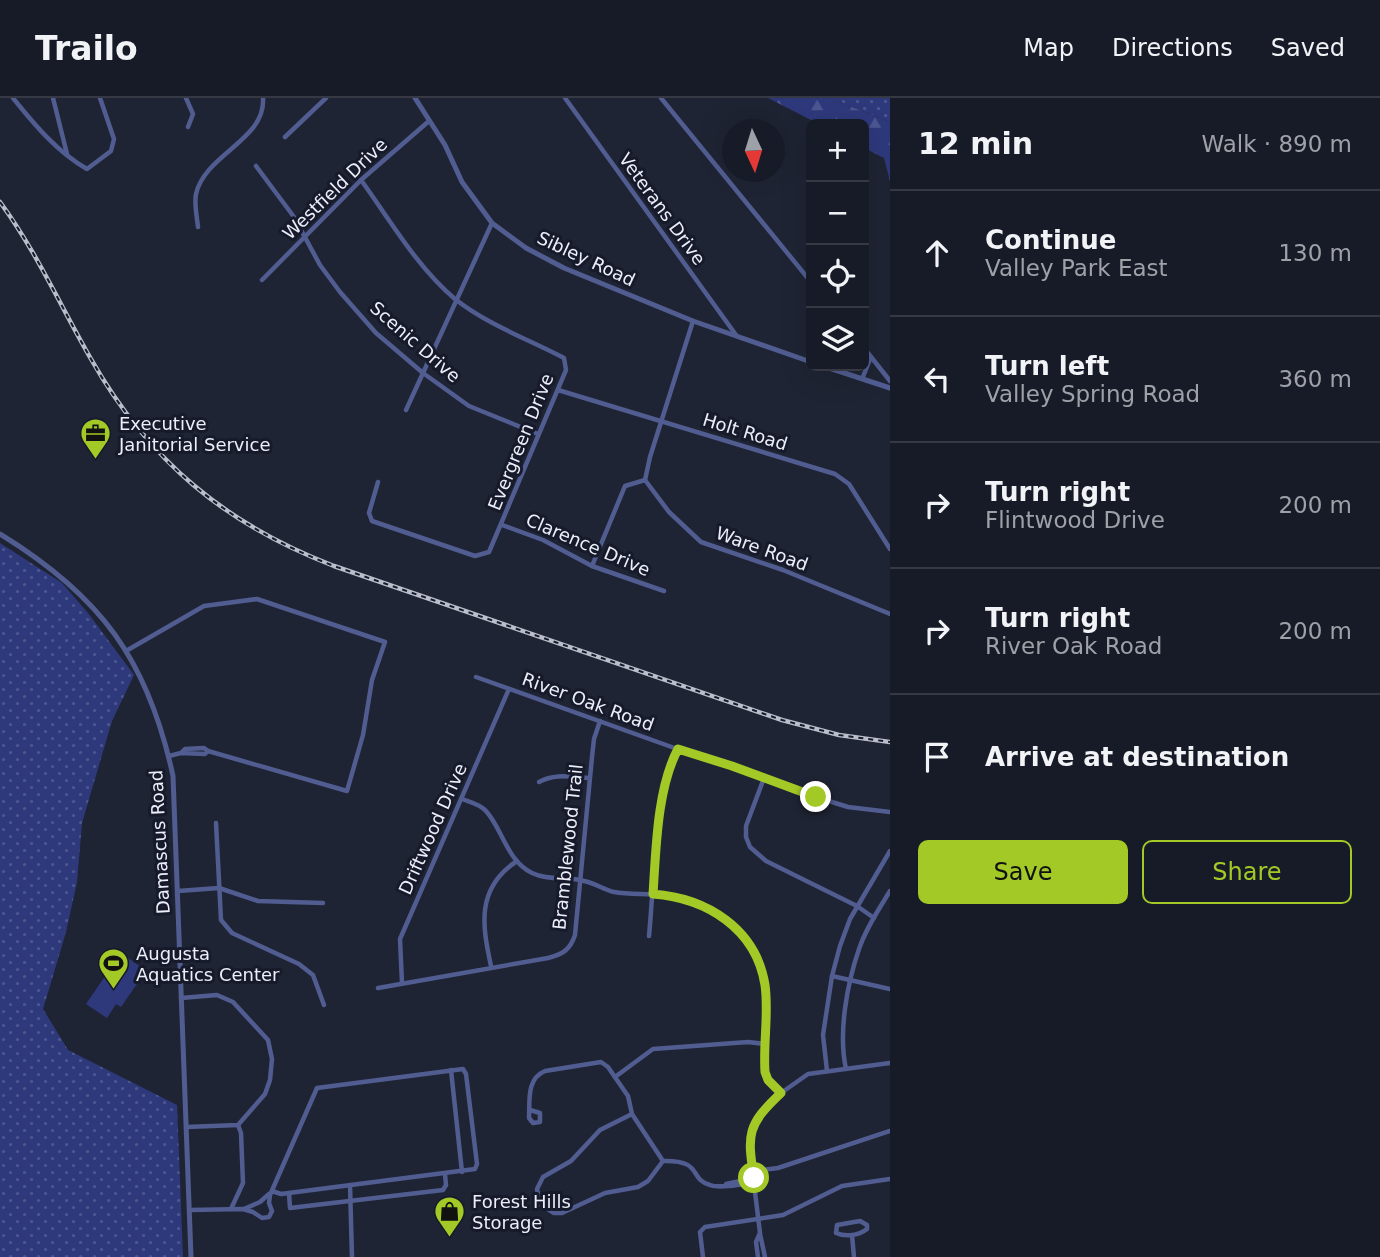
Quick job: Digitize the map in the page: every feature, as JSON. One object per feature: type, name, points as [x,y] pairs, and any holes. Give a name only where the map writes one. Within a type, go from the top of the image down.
[{"type":"street","points":[[13,98],[34,124],[67,155],[87,169],[111,151],[114,139],[100,98]]},
{"type":"street","points":[[53,98],[67,155]]},
{"type":"street","points":[[186,98],[193,114],[188,127]]},
{"type":"street","points":[[198,227],[196,195],[205,175],[255,128],[264,110],[263,98]]},
{"type":"street","points":[[285,137],[326,98]]},
{"type":"street","name":"Sibley Road","points":[[415,98],[445,145],[462,182],[492,223],[526,248],[564,268],[693,321],[806,360]]},
{"type":"street","name":"Veterans Drive","points":[[565,98],[737,336]]},
{"type":"street","points":[[661,98],[806,276]]},
{"type":"street","name":"Westfield Drive","points":[[262,280],[361,180],[429,121]]},
{"type":"street","name":"Scenic Drive","points":[[256,166],[305,237],[320,265],[376,332],[423,373],[469,406],[537,433]]},
{"type":"street","name":"Evergreen Drive","points":[[361,180],[424,268],[456,299],[522,340],[564,358],[566,370],[537,433],[489,552],[475,556],[372,520],[369,513],[378,482]]},
{"type":"street","points":[[406,410],[492,223]]},
{"type":"street","points":[[592,566],[625,486],[645,480],[693,321]]},
{"type":"street","points":[[869,354],[890,381]]},
{"type":"street","points":[[862,379],[871,357]]},
{"type":"street","points":[[838,371],[890,388]]},
{"type":"street","name":"Holt Road","points":[[558,390],[835,474],[849,484],[890,549]]},
{"type":"street","name":"Ware Road","points":[[645,480],[669,512],[701,542],[783,570],[890,614]]},
{"type":"street","name":"Clarence Drive","points":[[502,525],[543,540],[592,566],[664,591]]},
{"type":"street","name":"Damascus Road","points":[[0,534],[66,579],[92,605],[121,641],[144,684],[163,732],[173,776],[191,1257]]},
{"type":"street","points":[[126,650],[204,606],[257,599],[385,642],[372,680],[363,735],[347,791],[208,751],[205,754],[181,753],[169,756]]},
{"type":"street","name":"River Oak Road","points":[[476,677],[848,807],[890,812]]},
{"type":"street","name":"Driftwood Drive","points":[[402,983],[400,939],[509,689]]},
{"type":"street","name":"Bramblewood Trail","points":[[378,988],[548,958],[563,954],[571,947],[575,935],[594,739],[600,721]]},
{"type":"street","points":[[649,936],[665,790],[671,761],[678,749]]},
{"type":"street","points":[[539,782],[558,775],[589,778]]},
{"type":"street","points":[[764,778],[746,826],[750,847],[766,861],[857,906],[874,918]]},
{"type":"street","points":[[462,799],[485,809],[517,861],[531,873],[541,877],[581,879],[614,892],[653,894],[694,901],[715,911],[743,937],[751,949],[764,984],[765,1072],[768,1080],[781,1093]]},
{"type":"street","points":[[216,823],[221,920],[232,933],[299,964],[313,975],[324,1005]]},
{"type":"street","points":[[827,1071],[823,1035],[832,976],[850,919],[890,851]]},
{"type":"street","points":[[491,967],[483,925],[485,906],[492,887],[505,868],[517,861]]},
{"type":"street","points":[[178,891],[219,888],[257,901],[323,903]]},
{"type":"street","points":[[846,1069],[843,1030],[845,1010],[859,949],[890,891]]},
{"type":"street","points":[[832,976],[890,989]]},
{"type":"street","points":[[181,998],[217,995],[233,1002],[268,1040],[272,1059],[265,1094],[238,1125],[185,1127]]},
{"type":"street","points":[[615,1077],[653,1049],[721,1043],[765,1044]]},
{"type":"street","points":[[530,1111],[532,1082],[541,1072],[597,1062],[605,1064],[628,1096],[632,1114],[663,1161]]},
{"type":"street","points":[[765,1257],[758,1219],[750,1132],[756,1119],[781,1093],[808,1074],[890,1063]]},
{"type":"street","points":[[190,1210],[243,1209],[262,1218],[269,1217],[272,1211],[269,1203],[272,1191],[317,1088],[463,1069],[466,1074],[477,1167],[472,1171],[281,1194],[272,1191]]},
{"type":"street","points":[[451,1070],[462,1172]]},
{"type":"street","points":[[632,1114],[600,1130],[571,1161],[543,1177],[537,1189],[540,1205],[554,1213],[562,1213],[605,1193],[638,1188],[648,1181],[663,1161]]},
{"type":"street","points":[[232,1209],[243,1183],[241,1133],[238,1125]]},
{"type":"street","points":[[753,1171],[778,1168],[890,1130]]},
{"type":"street","points":[[663,1161],[686,1162],[706,1184],[715,1186],[754,1180]]},
{"type":"street","points":[[289,1193],[290,1208],[351,1201],[443,1189],[446,1185],[445,1174]]},
{"type":"street","points":[[703,1257],[700,1232],[703,1228],[783,1215],[842,1186],[890,1179]]},
{"type":"street","points":[[350,1185],[352,1257]]},
{"type":"street","points":[[243,1209],[260,1202],[272,1191]]},
{"type":"street","points":[[860,1221],[866,1223],[865,1231],[852,1235],[837,1234],[835,1226],[860,1221]]},
{"type":"street","points":[[758,1257],[756,1242],[760,1233]]},
{"type":"street","points":[[852,1235],[855,1257]]},
{"type":"green space","points":[[768,98],[829,98],[890,122],[890,181],[884,158],[869,150],[869,119],[809,119]]},
{"type":"green space","points":[[829,98],[890,98],[890,122]]},
{"type":"green space","points":[[0,543],[62,583],[134,675],[112,721],[82,823],[77,882],[66,932],[43,1009],[68,1050],[177,1105],[183,1257],[0,1257]]},
{"type":"green space","name":"Augusta Aquatics Center","points":[[121,953],[141,967],[136,975],[141,978],[121,1007],[116,1004],[107,1018],[86,1004]]},
{"type":"railway","points":[[0,202],[37,259],[91,359],[138,428],[193,485],[258,530],[334,566],[782,720],[839,735],[890,742]]},
{"type":"place","name":"Executive Janitorial Service","points":[[96,461]]},
{"type":"place","name":"Augusta Aquatics Center","points":[[113,991]]},
{"type":"place","name":"Forest Hills Storage","points":[[449,1239]]},
{"type":"route","points":[[754,1178],[750,1132],[756,1119],[781,1093],[768,1080],[765,1072],[766,994],[762,974],[743,937],[715,911],[694,901],[653,894],[663,800],[671,761],[678,749],[816,797]]}]
